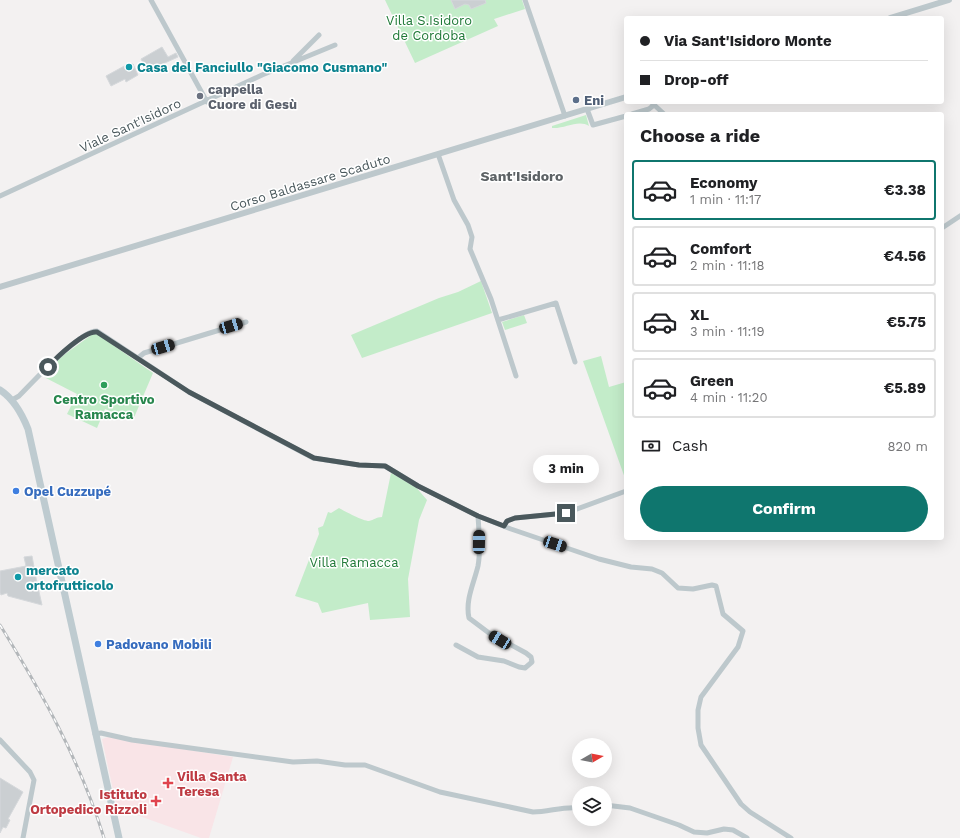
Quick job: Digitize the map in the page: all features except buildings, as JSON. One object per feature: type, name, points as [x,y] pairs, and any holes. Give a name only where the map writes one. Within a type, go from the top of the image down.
[{"type":"main road","points":[[0,390],[12,400],[24,419],[28,429],[119,838]]},
{"type":"street","points":[[151,0],[207,102]]},
{"type":"street","points":[[524,0],[565,116]]},
{"type":"street","points":[[896,16],[939,1],[949,0]]},
{"type":"street","name":"Viale Sant'Isidoro","points":[[290,64],[319,35]]},
{"type":"street","name":"Viale Sant'Isidoro","points":[[0,196],[335,45]]},
{"type":"street","name":"Corso Baldassare Scaduto","points":[[0,287],[624,98]]},
{"type":"street","points":[[639,112],[649,109],[653,104],[662,112]]},
{"type":"street","points":[[587,109],[593,125],[624,117]]},
{"type":"street","points":[[438,154],[454,200],[468,224],[472,237],[470,249],[498,320],[516,376]]},
{"type":"street","points":[[944,227],[960,216]]},
{"type":"street","points":[[498,320],[556,303],[575,362]]},
{"type":"street","points":[[138,358],[144,353],[246,322]]},
{"type":"street","points":[[12,400],[19,396],[57,357],[93,331],[100,333],[189,392],[314,458],[359,465],[385,466],[408,480],[478,516],[504,526],[599,559],[631,567],[657,571],[662,573],[678,588],[693,589],[712,585],[716,586],[723,614],[743,631],[738,647],[701,697],[698,722],[701,745],[741,804],[791,838]]},
{"type":"street","points":[[504,526],[507,521],[515,518],[566,513],[624,492]]},
{"type":"street","points":[[456,645],[478,657],[504,661],[519,667],[525,668],[532,662],[531,658],[526,653],[489,633],[469,618],[468,604],[478,565],[478,516]]},
{"type":"street","points":[[95,734],[101,733],[132,740],[293,762],[317,761],[345,765],[365,765],[440,792],[533,812],[548,812],[564,807],[572,808]]},
{"type":"street","points":[[0,740],[30,772],[34,780],[23,837]]},
{"type":"street","points":[[612,806],[630,808],[679,825],[694,832],[707,833],[724,829],[733,830],[747,838]]},
{"type":"shaded area","name":"Villa Santa Teresa","points":[[108,737],[233,757],[209,838],[201,838],[117,808],[102,739]]},
{"type":"green space","name":"Villa S.Isidoro de Cordoba","points":[[385,0],[522,0],[525,9],[494,19],[498,26],[415,63]]},
{"type":"green space","points":[[586,115],[589,126],[585,124],[576,124],[552,128],[552,126]]},
{"type":"green space","points":[[481,281],[492,313],[362,358],[351,335],[439,298],[458,292]]},
{"type":"green space","points":[[524,315],[527,323],[505,330],[502,322]]},
{"type":"green space","name":"Centro Sportivo Ramacca","points":[[94,333],[153,373],[133,420],[105,409],[97,428],[67,414],[77,394],[42,376],[61,357]]},
{"type":"green space","points":[[601,356],[609,387],[624,383],[624,475],[583,361]]},
{"type":"green space","name":"Villa Ramacca","points":[[391,473],[415,486],[427,500],[419,520],[408,579],[410,617],[370,620],[368,603],[322,613],[318,603],[295,596],[319,534],[318,528],[323,526],[328,512],[331,513],[339,508],[366,521],[382,517]]},
{"type":"railway","points":[[0,625],[31,676],[72,754],[84,781],[104,838]]},
{"type":"place","name":"Casa del Fanciullo \"Giacomo Cusmano\"","points":[[129,67]]},
{"type":"place","name":"cappella Cuore di Gesù","points":[[200,96]]},
{"type":"place","name":"Eni","points":[[576,100]]},
{"type":"place","name":"Centro Sportivo Ramacca","points":[[104,385]]},
{"type":"place","name":"Opel Cuzzupé","points":[[16,491]]},
{"type":"place","name":"mercato ortofrutticolo","points":[[18,577]]},
{"type":"place","name":"Padovano Mobili","points":[[98,644]]},
{"type":"place","name":"Villa Santa Teresa","points":[[168,783]]},
{"type":"place","name":"Istituto Ortopedico Rizzoli","points":[[156,801]]},
{"type":"district","name":"Sant'Isidoro","points":[[522,176]]},
{"type":"route","points":[[48,367],[57,357],[90,332],[97,332],[189,392],[319,460],[359,465],[380,464],[391,468],[397,475],[418,486],[478,516],[504,526],[505,522],[515,518],[566,513]]}]
